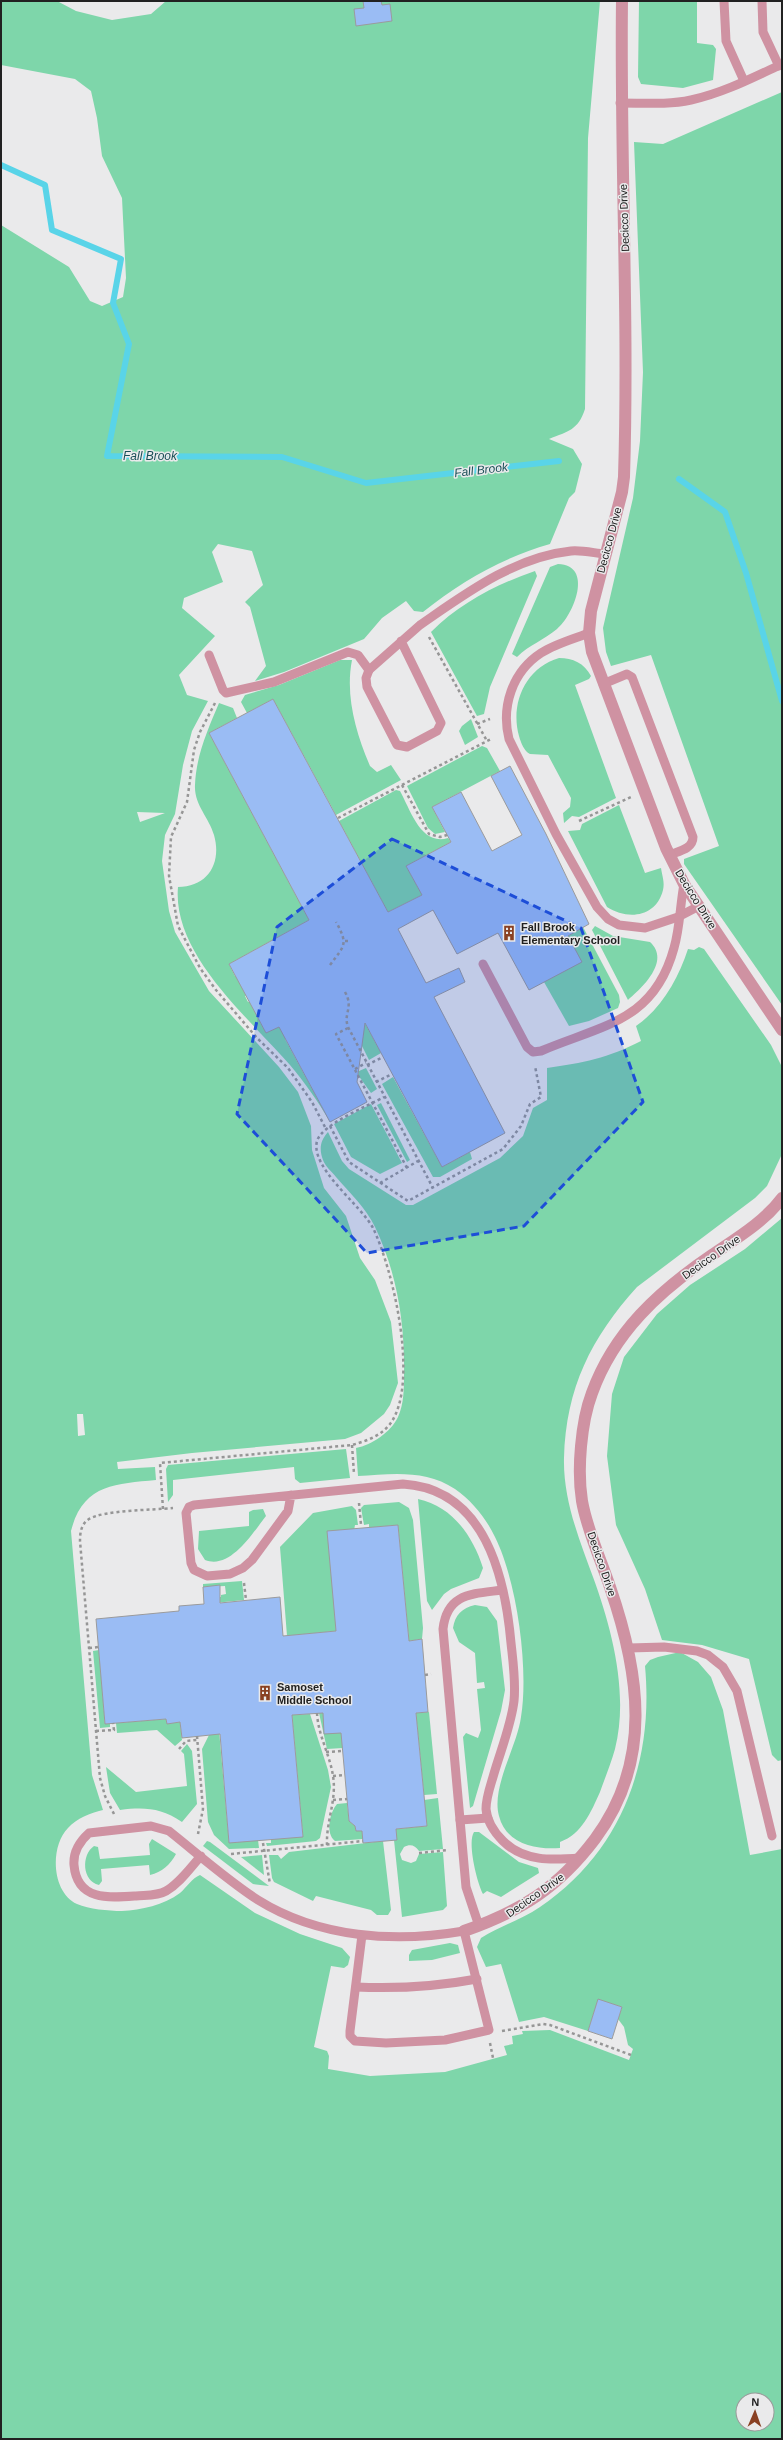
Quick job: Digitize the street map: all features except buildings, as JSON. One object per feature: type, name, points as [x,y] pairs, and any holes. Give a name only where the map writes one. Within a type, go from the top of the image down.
[{"type":"street","name":"Decicco Drive","points":[[622,1],[620,103],[626,288],[624,461],[622,492],[591,611],[589,633],[603,684],[669,855],[684,884],[782,1030]]},
{"type":"street","name":"Decicco Drive","points":[[464,1931],[503,1917],[560,1880],[580,1858],[607,1822],[623,1787],[633,1752],[637,1716],[634,1675],[629,1648],[582,1501],[580,1472],[584,1427],[591,1394],[605,1362],[622,1334],[646,1306],[680,1278],[763,1219],[782,1198]]},
{"type":"lane","points":[[724,1],[726,41],[744,81]]},
{"type":"lane","points":[[620,103],[656,103],[690,100],[723,90],[781,65],[763,32],[762,1]]},
{"type":"lane","points":[[401,641],[441,723],[437,731],[406,747],[397,745],[367,687],[366,678],[369,670],[401,641],[420,625],[483,583],[509,570],[567,552],[605,554]]},
{"type":"lane","points":[[589,633],[540,653],[522,670],[512,687],[507,706],[506,728],[509,739],[556,834],[597,907],[608,919],[619,925],[645,928],[678,917],[699,906]]},
{"type":"lane","points":[[209,655],[223,690],[226,693],[266,685],[348,652],[358,655],[369,670]]},
{"type":"lane","points":[[603,684],[630,675],[638,691],[693,837],[692,844],[689,847],[669,855]]},
{"type":"lane","points":[[483,964],[527,1047],[533,1052],[541,1052],[616,1022],[639,1008],[655,990],[669,964],[674,946],[684,884]]},
{"type":"lane","points":[[291,1495],[288,1512],[252,1560],[238,1570],[214,1575],[200,1574],[194,1570],[191,1563],[186,1513],[189,1507],[291,1495],[403,1484],[440,1492],[453,1500],[476,1524],[493,1555],[510,1624],[514,1702],[486,1801],[488,1818],[497,1835],[520,1853],[548,1859],[580,1858]]},
{"type":"lane","points":[[479,1926],[466,1887],[443,1630],[444,1619],[452,1604],[460,1598],[502,1590]]},
{"type":"lane","points":[[629,1648],[664,1647],[696,1651],[708,1655],[723,1667],[737,1691],[772,1836]]},
{"type":"lane","points":[[460,1820],[488,1818]]},
{"type":"lane","points":[[201,1856],[170,1888],[153,1895],[113,1898],[99,1896],[87,1891],[77,1881],[74,1868],[78,1846],[89,1833],[128,1828],[160,1827],[201,1856],[247,1892],[278,1910],[309,1922],[362,1935],[426,1938],[464,1931],[490,2027],[485,2032],[445,2040],[386,2042],[354,2041],[350,2036],[350,2031],[362,1935]]},
{"type":"lane","points":[[356,1987],[407,1989],[433,1987],[477,1979]]},
{"type":"path","points":[[420,625],[435,646],[487,741]]},
{"type":"path","points":[[223,690],[200,732],[194,750],[187,802],[171,837],[169,876],[178,926],[200,968],[216,990],[252,1032],[288,1068],[312,1102],[326,1130]]},
{"type":"path","points":[[478,724],[490,719]]},
{"type":"path","points":[[338,818],[491,739]]},
{"type":"path","points":[[402,785],[426,831],[434,837],[447,835]]},
{"type":"path","points":[[579,821],[633,796]]},
{"type":"path","points":[[336,922],[345,941]]},
{"type":"path","points":[[345,941],[351,941]]},
{"type":"path","points":[[330,965],[345,941]]},
{"type":"path","points":[[345,992],[350,1000],[346,1020],[348,1028],[433,1188]]},
{"type":"path","points":[[348,1028],[336,1034],[407,1168]]},
{"type":"path","points":[[330,1126],[349,1162],[408,1201],[494,1156],[513,1138],[521,1126],[530,1104],[541,1097],[533,1052]]},
{"type":"path","points":[[355,1069],[382,1056]]},
{"type":"path","points":[[376,1082],[392,1074]]},
{"type":"path","points":[[164,1509],[160,1463],[352,1445],[379,1434],[391,1423],[396,1415],[402,1384],[400,1333],[389,1267],[375,1232],[361,1210],[335,1183],[320,1160],[317,1141],[330,1126],[384,1097]]},
{"type":"path","points":[[380,1183],[418,1161]]},
{"type":"path","points":[[352,1445],[355,1477]]},
{"type":"path","points":[[359,1503],[361,1525]]},
{"type":"path","points":[[114,1814],[101,1787],[80,1541],[81,1530],[89,1519],[102,1514],[189,1507]]},
{"type":"path","points":[[89,1648],[98,1647]]},
{"type":"path","points":[[425,1675],[431,1674]]},
{"type":"path","points":[[317,1713],[318,1728],[333,1776],[333,1800],[327,1830],[327,1845]]},
{"type":"path","points":[[96,1731],[114,1730],[113,1723]]},
{"type":"path","points":[[197,1736],[203,1809],[198,1834]]},
{"type":"path","points":[[178,1749],[186,1741],[197,1740]]},
{"type":"path","points":[[326,1752],[343,1751]]},
{"type":"path","points":[[333,1776],[345,1775]]},
{"type":"path","points":[[333,1800],[347,1799]]},
{"type":"path","points":[[231,1854],[363,1841]]},
{"type":"path","points":[[263,1843],[270,1884]]},
{"type":"path","points":[[419,1852],[448,1850]]},
{"type":"path","points":[[490,2027],[504,2032],[539,2025],[550,2026],[631,2055]]},
{"type":"highlighted area","points":[[392,839],[581,928],[643,1102],[524,1226],[367,1253],[237,1114],[277,927]]},
{"type":"green space","points":[[1,1],[57,1],[76,11],[112,20],[151,14],[166,1],[600,1],[588,138],[585,409],[576,426],[567,432],[549,439],[573,449],[582,464],[575,492],[569,498],[550,544],[499,563],[453,590],[423,612],[414,611],[406,601],[382,618],[364,639],[284,672],[255,681],[266,666],[250,607],[245,602],[263,585],[252,551],[218,544],[212,552],[223,582],[184,598],[182,608],[215,636],[179,675],[187,695],[208,701],[192,731],[183,765],[175,814],[165,835],[162,861],[169,911],[175,932],[209,991],[279,1067],[298,1092],[311,1126],[312,1150],[324,1188],[346,1216],[360,1258],[375,1280],[391,1322],[398,1383],[390,1405],[384,1414],[361,1433],[345,1439],[192,1453],[117,1462],[118,1469],[155,1467],[156,1480],[127,1483],[103,1489],[92,1495],[76,1515],[71,1531],[92,1775],[103,1810],[84,1816],[75,1821],[62,1836],[56,1857],[58,1879],[62,1890],[68,1898],[77,1904],[87,1907],[117,1911],[144,1908],[167,1901],[180,1893],[192,1880],[200,1875],[255,1913],[300,1934],[342,1948],[350,1957],[348,1965],[344,1968],[331,1966],[314,2047],[327,2051],[329,2056],[328,2069],[370,2076],[445,2072],[507,2055],[504,2046],[513,2044],[512,2036],[523,2034],[522,2031],[550,2030],[629,2060],[633,2049],[628,2045],[624,2027],[618,2019],[622,2007],[598,2000],[588,2031],[544,2017],[519,2022],[501,1964],[486,1967],[477,1947],[481,1938],[533,1912],[568,1885],[592,1859],[612,1831],[627,1802],[637,1770],[644,1736],[646,1702],[645,1666],[650,1660],[680,1652],[698,1662],[711,1677],[723,1710],[750,1855],[782,1849],[782,2439],[1,2439],[1,225],[69,267],[90,301],[102,306],[123,297],[126,278],[122,198],[102,156],[97,118],[91,91],[75,79],[1,65]],"holes":[[[137,812],[165,813],[140,822]],[[77,1414],[83,1414],[85,1435],[78,1436]]]},
{"type":"green space","points":[[639,1],[697,1],[697,43],[713,45],[716,49],[713,80],[683,88],[641,84],[638,77]]},
{"type":"green space","points":[[782,92],[782,1005],[684,864],[684,859],[719,846],[651,655],[611,666],[606,652],[603,628],[633,498],[640,441],[643,372],[634,142],[663,144]]},
{"type":"green space","points":[[558,564],[569,567],[575,573],[578,581],[574,603],[569,613],[557,629],[526,649],[517,657],[512,654],[550,567]]},
{"type":"green space","points":[[535,571],[537,576],[490,687],[484,714],[477,716],[431,632],[467,603],[493,588]]},
{"type":"green space","points":[[559,658],[578,662],[588,671],[591,676],[589,679],[575,685],[616,798],[579,817],[572,816],[564,823],[563,813],[570,807],[571,798],[548,755],[530,754],[524,749],[517,724],[519,700],[529,679],[537,670],[547,663]]},
{"type":"green space","points":[[340,660],[352,660],[350,687],[353,714],[360,741],[370,766],[377,772],[391,765],[401,780],[336,815],[273,699],[247,713],[241,702],[245,695],[279,685]]},
{"type":"green space","points":[[219,703],[233,708],[237,718],[209,733],[309,920],[229,964],[235,976],[238,974],[249,994],[245,996],[248,1002],[253,1000],[263,1020],[260,1022],[266,1033],[313,1009],[319,1020],[285,1039],[330,1122],[311,1092],[290,1065],[216,984],[200,960],[187,936],[179,912],[178,887],[197,883],[205,878],[214,864],[216,855],[214,835],[199,805],[195,792],[195,785],[200,753]]},
{"type":"green space","points":[[471,719],[478,737],[465,745],[459,731],[462,726]]},
{"type":"green space","points":[[482,746],[487,748],[500,771],[432,807],[445,832],[435,834],[428,828],[407,786]]},
{"type":"green space","points":[[396,790],[400,791],[413,817],[424,832],[431,837],[439,839],[448,838],[451,842],[406,866],[422,895],[388,912],[339,821]]},
{"type":"green space","points":[[619,805],[645,873],[661,868],[663,876],[664,887],[659,899],[654,906],[640,914],[623,914],[607,907],[568,831],[580,830],[582,824]]},
{"type":"green space","points":[[595,926],[613,936],[650,942],[656,949],[656,966],[652,974],[640,989],[628,1000],[592,930]]},
{"type":"green space","points":[[583,927],[619,995],[620,1002],[618,1008],[589,1021],[569,1026],[544,982],[568,936]]},
{"type":"green space","points":[[699,947],[704,949],[771,1045],[782,1067],[782,1154],[767,1186],[755,1198],[637,1287],[606,1325],[584,1365],[576,1387],[566,1433],[564,1473],[566,1489],[573,1519],[600,1597],[612,1640],[619,1684],[619,1728],[615,1749],[608,1770],[597,1800],[585,1822],[574,1834],[560,1842],[560,1848],[541,1848],[523,1843],[508,1833],[499,1816],[497,1805],[501,1780],[519,1729],[523,1697],[523,1675],[522,1651],[515,1601],[503,1555],[495,1537],[473,1504],[455,1489],[444,1483],[432,1478],[408,1474],[358,1476],[356,1448],[374,1441],[391,1428],[398,1417],[403,1401],[404,1356],[401,1317],[394,1280],[383,1244],[375,1227],[362,1207],[325,1164],[322,1156],[321,1145],[328,1132],[342,1161],[349,1169],[406,1205],[413,1205],[500,1158],[523,1136],[533,1108],[547,1100],[547,1068],[606,1056],[641,1041],[636,1026],[654,1011],[668,992],[674,982],[688,949],[694,950]]},
{"type":"green space","points":[[354,1003],[381,1053],[369,1060],[353,1028]]},
{"type":"green space","points":[[366,1068],[377,1089],[371,1093],[358,1075],[359,1071]]},
{"type":"green space","points":[[393,1077],[442,1167],[470,1152],[472,1159],[440,1177],[433,1177],[382,1084]]},
{"type":"green space","points":[[381,1103],[410,1160],[407,1162],[377,1105]]},
{"type":"green space","points":[[371,1104],[402,1163],[380,1174],[351,1157],[334,1124]]},
{"type":"green space","points":[[782,1218],[782,1760],[778,1761],[772,1755],[749,1659],[702,1645],[662,1640],[645,1589],[616,1525],[607,1456],[612,1394],[624,1357],[657,1314],[690,1285],[745,1249]]},
{"type":"green space","points":[[346,1449],[350,1478],[300,1483],[295,1479],[294,1467],[173,1480],[173,1495],[168,1502],[166,1469],[168,1465]]},
{"type":"green space","points":[[418,1499],[441,1508],[460,1524],[479,1556],[483,1568],[479,1578],[451,1589],[444,1594],[432,1610],[427,1601]]},
{"type":"green space","points":[[399,1502],[409,1508],[413,1520],[423,1628],[422,1639],[409,1641],[398,1525],[369,1528],[369,1524],[364,1525],[361,1508],[364,1505]]},
{"type":"green space","points":[[352,1506],[356,1510],[358,1525],[355,1525],[336,1631],[287,1636],[280,1547],[313,1513]]},
{"type":"green space","points":[[263,1509],[266,1516],[240,1548],[223,1560],[214,1562],[205,1560],[198,1549],[199,1531],[249,1526],[249,1512]]},
{"type":"green space","points":[[242,1581],[244,1600],[204,1604],[204,1598],[221,1597],[221,1595],[226,1594],[225,1586],[203,1587],[203,1584]]},
{"type":"green space","points":[[475,1605],[487,1607],[497,1621],[505,1690],[501,1711],[473,1806],[470,1808],[463,1737],[466,1733],[478,1738],[481,1730],[477,1689],[485,1688],[484,1682],[477,1683],[475,1653],[459,1642],[453,1628],[457,1616],[466,1608]]},
{"type":"green space","points":[[99,1650],[105,1724],[110,1724],[110,1727],[100,1728],[93,1651]]},
{"type":"green space","points":[[344,1711],[343,1748],[327,1749],[319,1713]]},
{"type":"green space","points":[[429,1712],[437,1794],[424,1795],[416,1713]]},
{"type":"green space","points":[[310,1714],[328,1770],[331,1787],[320,1838],[316,1841],[267,1846],[266,1843],[271,1843],[271,1839],[303,1836],[292,1715]]},
{"type":"green space","points":[[166,1719],[167,1723],[180,1722],[182,1740],[175,1746],[157,1730],[117,1733],[116,1723]]},
{"type":"green space","points":[[218,1719],[229,1842],[258,1840],[259,1848],[229,1849],[214,1835],[208,1822],[202,1749],[209,1735],[208,1720]]},
{"type":"green space","points":[[187,1744],[192,1751],[197,1804],[182,1822],[160,1811],[145,1809],[120,1810],[110,1793],[106,1767],[136,1792],[187,1786],[184,1754],[181,1751]]},
{"type":"green space","points":[[438,1798],[443,1849],[419,1851],[414,1846],[408,1846],[404,1847],[400,1854],[402,1860],[411,1863],[416,1861],[419,1854],[443,1852],[447,1906],[443,1910],[402,1917],[394,1840],[396,1829],[427,1826],[424,1800]]},
{"type":"green space","points":[[347,1803],[349,1821],[355,1826],[356,1831],[362,1831],[363,1839],[335,1841],[329,1828],[332,1812],[337,1804]]},
{"type":"green space","points":[[474,1832],[479,1832],[519,1862],[538,1868],[539,1873],[501,1897],[487,1891],[483,1894],[478,1881],[472,1853],[472,1837]]},
{"type":"green space","points":[[152,1839],[176,1854],[171,1862],[162,1870],[150,1875],[149,1865],[101,1869],[102,1881],[99,1885],[93,1883],[89,1878],[85,1867],[85,1861],[90,1850],[94,1846],[98,1847],[100,1859],[150,1855],[149,1844]]},
{"type":"green space","points":[[207,1841],[269,1886],[253,1884],[203,1846]]},
{"type":"green space","points":[[383,1841],[391,1910],[388,1915],[377,1915],[371,1910],[316,1896],[313,1901],[274,1882],[272,1878],[269,1855],[278,1855],[281,1859],[289,1852]]},
{"type":"green space","points":[[262,1855],[264,1875],[241,1857]]},
{"type":"green space","points":[[450,1943],[458,1945],[460,1953],[432,1960],[409,1961],[409,1955],[412,1950]]},
{"type":"waterway","name":"Fall Brook","points":[[1,165],[45,185],[52,230],[121,259],[113,303],[129,344],[107,456],[282,457],[366,483],[559,461]]},
{"type":"waterway","name":"Fall Brook","points":[[679,479],[725,512],[746,573],[782,701]]},
{"type":"place","name":"Fall Brook Elementary School","points":[[509,933]]},
{"type":"place","name":"Samoset Middle School","points":[[265,1693]]}]
